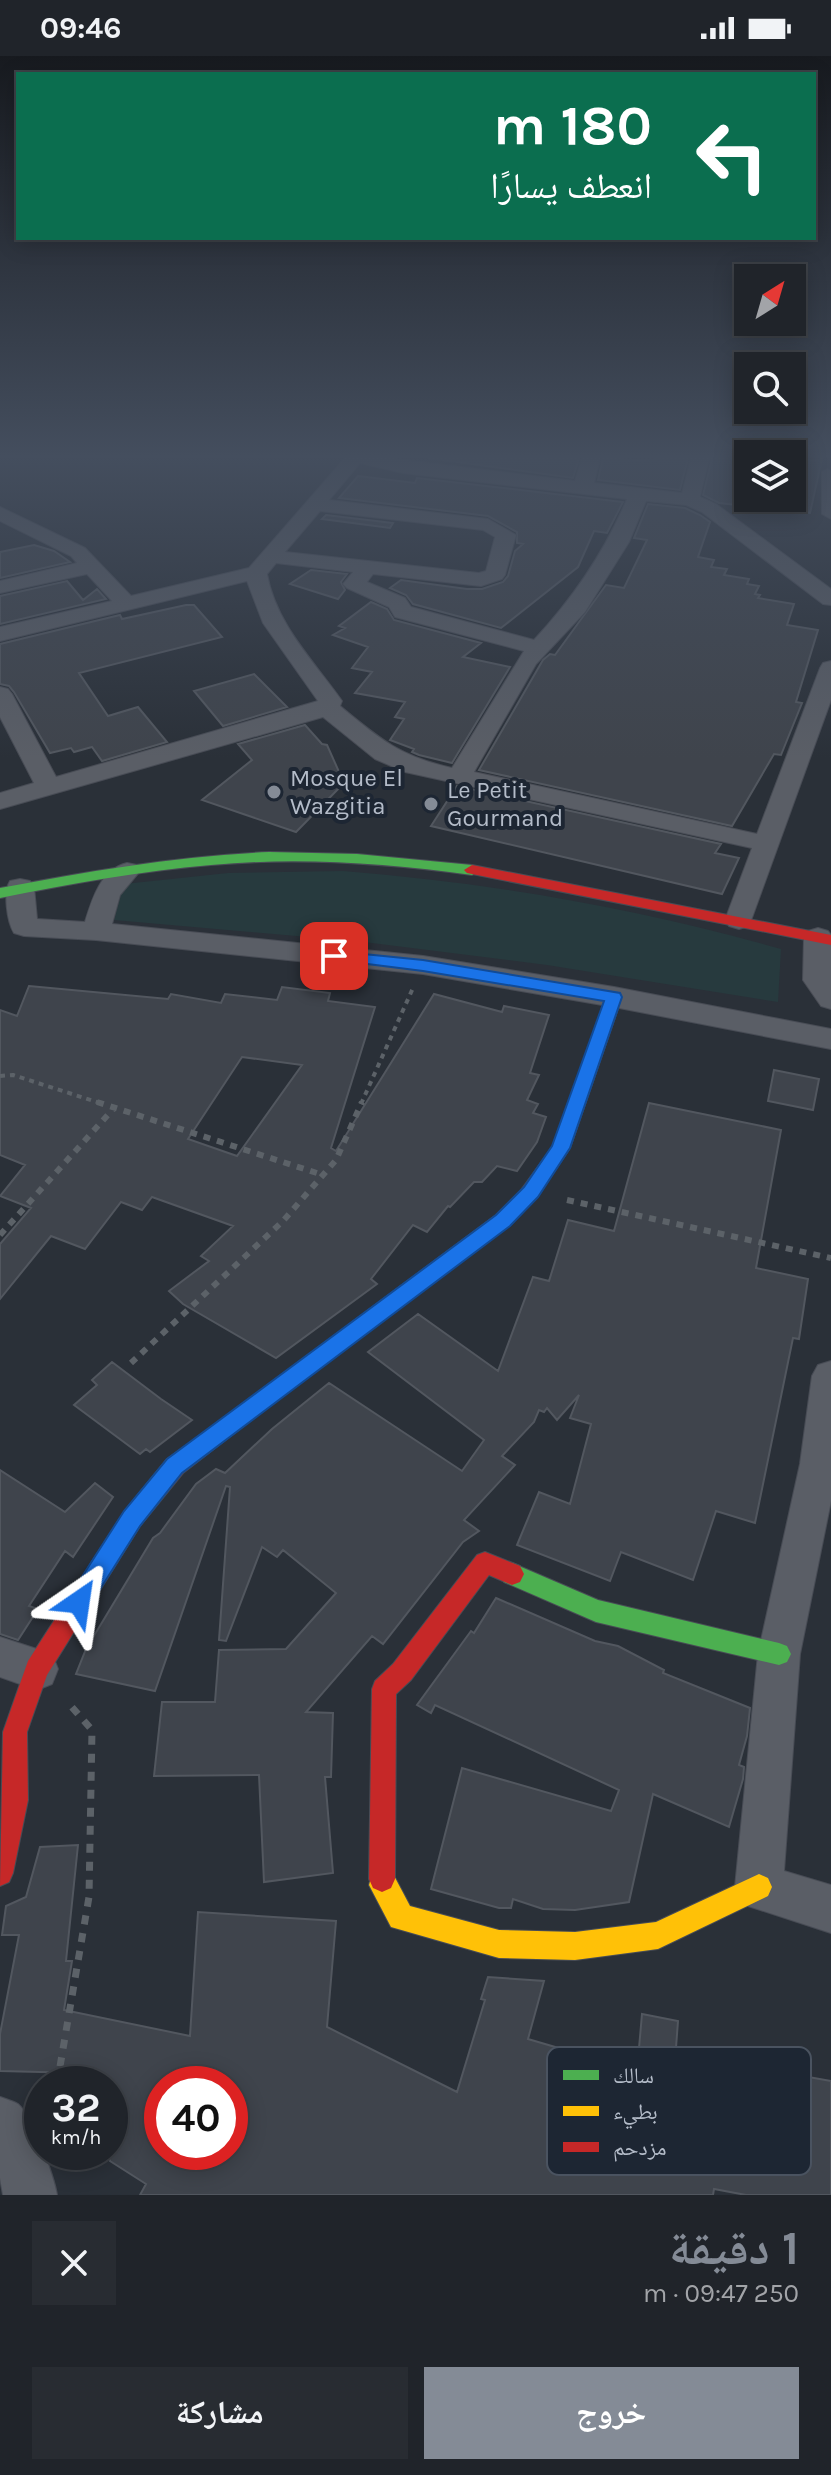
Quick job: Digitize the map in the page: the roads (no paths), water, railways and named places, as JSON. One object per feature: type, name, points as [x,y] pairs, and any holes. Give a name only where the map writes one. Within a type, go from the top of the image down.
[{"type":"street","points":[[85,558],[126,603]]},
{"type":"street","points":[[267,558],[262,564],[257,590],[266,609],[330,701],[327,708]]},
{"type":"street","points":[[0,634],[126,603],[262,564],[368,567],[489,579],[495,575],[500,558]]},
{"type":"street","points":[[458,778],[538,648],[577,607],[609,558]]},
{"type":"street","points":[[781,558],[826,589]]},
{"type":"street","points":[[0,587],[94,566]]},
{"type":"street","points":[[368,567],[354,584],[397,603],[403,612],[538,648]]},
{"type":"street","points":[[739,920],[831,668]]},
{"type":"street","points":[[1,695],[49,788]]},
{"type":"street","points":[[327,708],[384,754],[414,767],[768,844]]},
{"type":"street","points":[[0,801],[327,708]]},
{"type":"street","points":[[785,1030],[824,990],[825,938],[506,875],[414,861],[241,858],[127,871],[10,890],[12,930],[96,931],[423,965],[614,997],[831,1039]]},
{"type":"street","points":[[96,931],[107,893],[127,871]]},
{"type":"street","points":[[0,1873],[15,1800],[19,1663],[175,1466],[503,1220],[531,1192],[561,1148],[614,997]]},
{"type":"street","points":[[759,1887],[779,1654],[819,1464],[831,1376]]},
{"type":"street","points":[[779,1654],[596,1611],[485,1562],[402,1672],[384,1689],[382,1885],[401,1917],[499,1944],[575,1946],[658,1935],[759,1887],[831,1909]]},
{"type":"street","points":[[0,2123],[28,2177],[30,2195]]},
{"type":"place","name":"Mosque El Wazgitia","points":[[274,792]]},
{"type":"place","name":"Le Petit Gourmand","points":[[431,804]]}]
